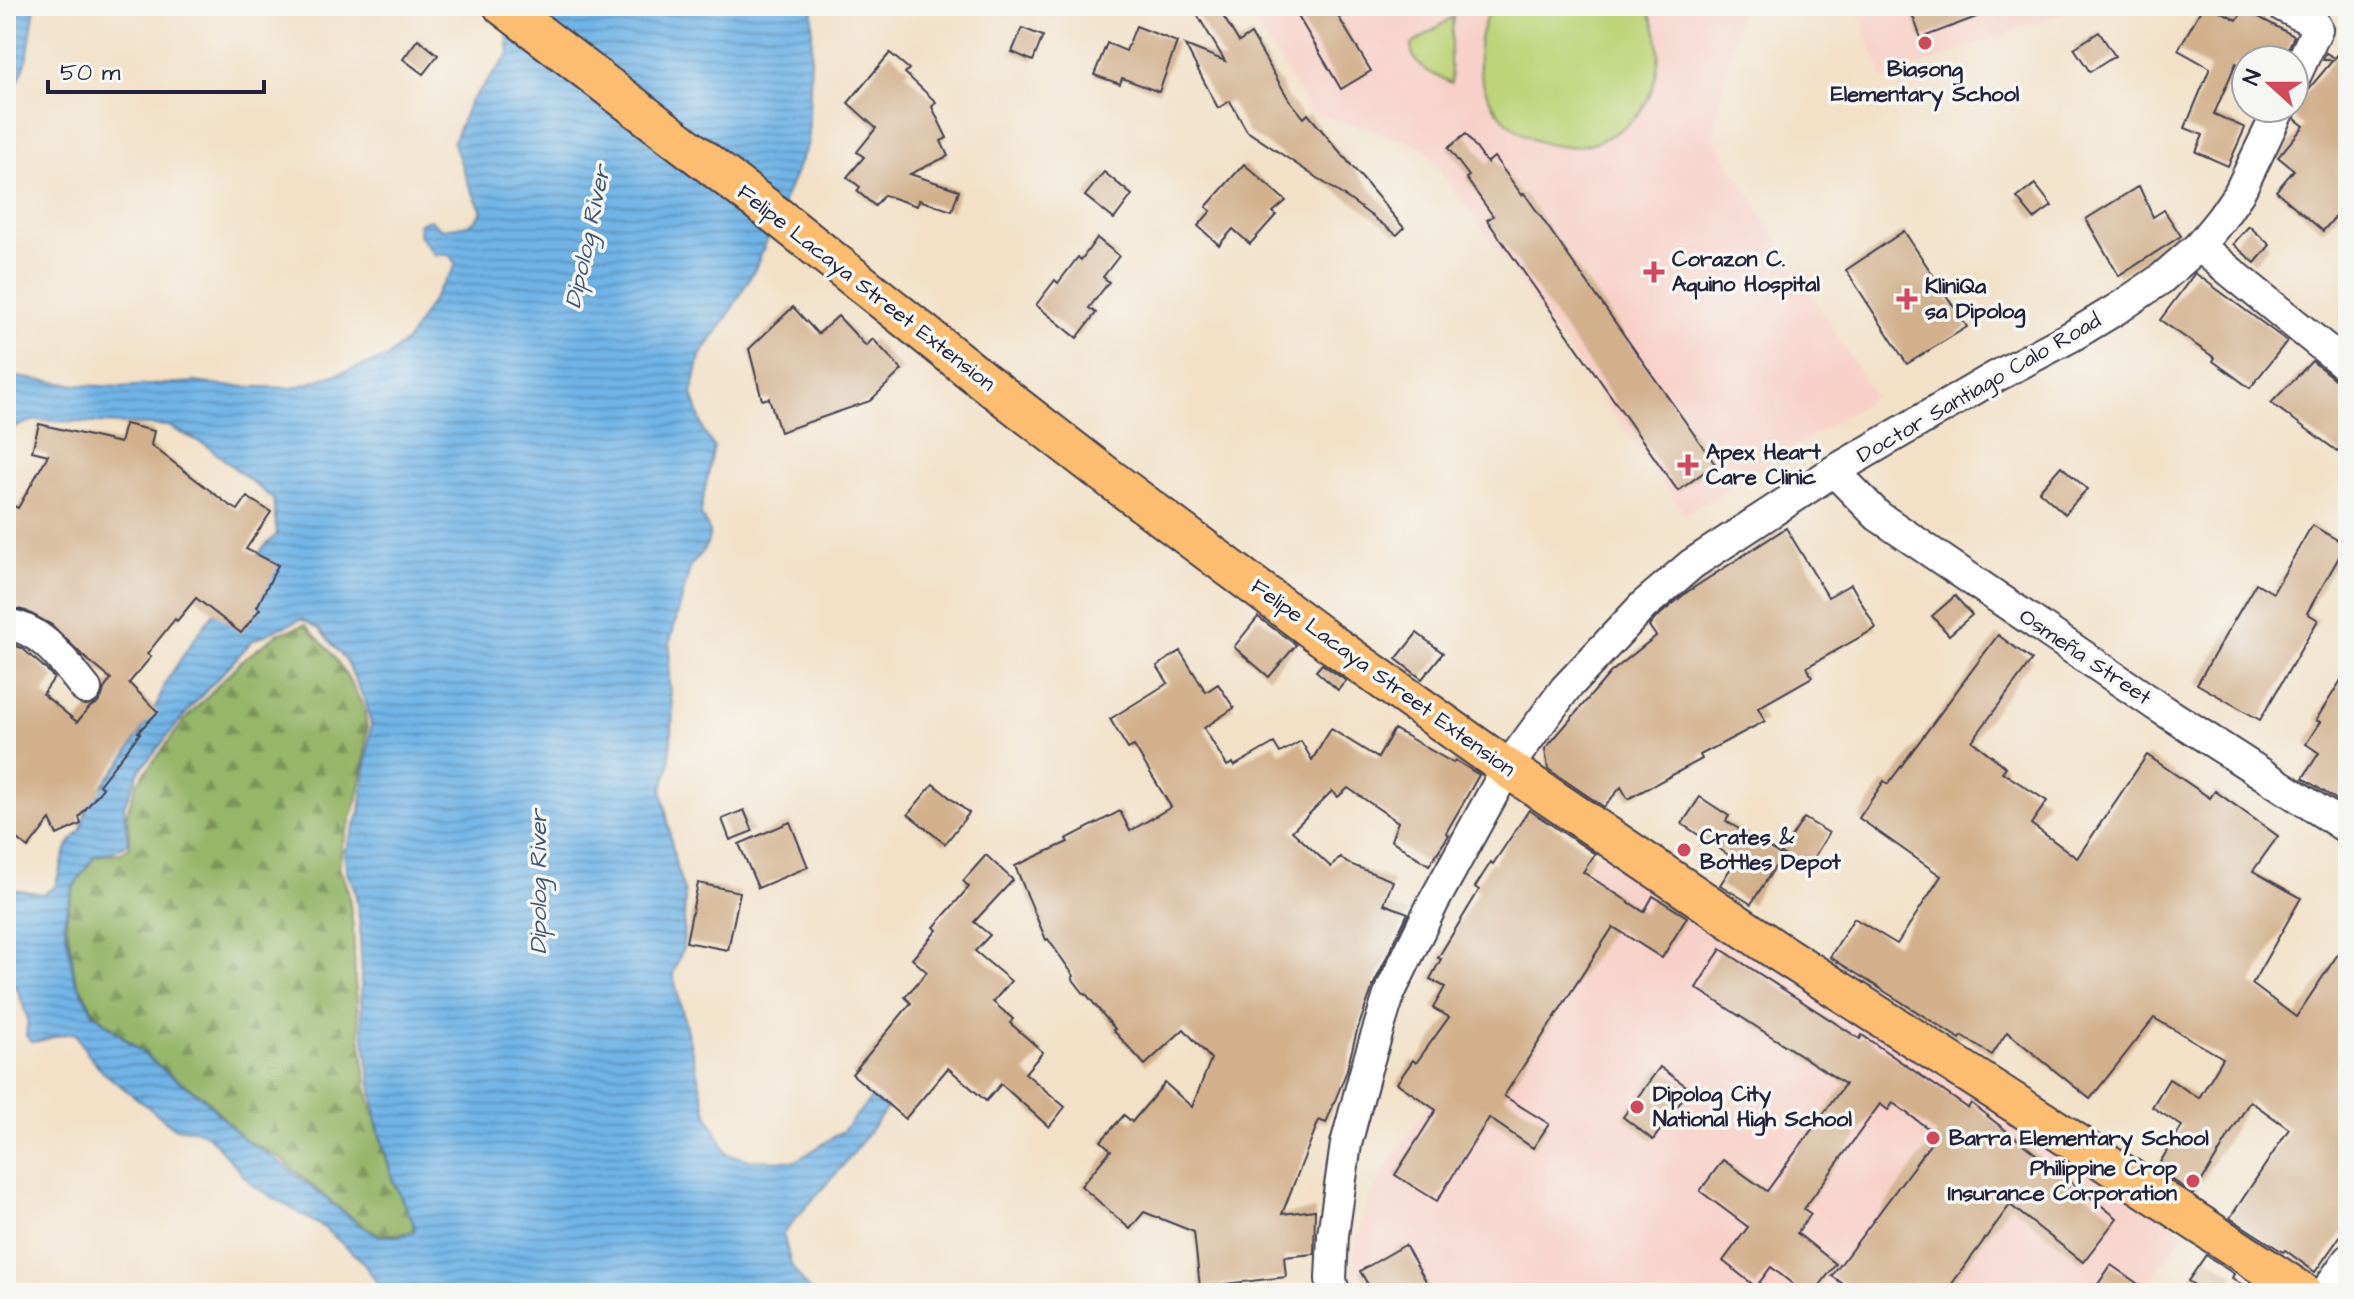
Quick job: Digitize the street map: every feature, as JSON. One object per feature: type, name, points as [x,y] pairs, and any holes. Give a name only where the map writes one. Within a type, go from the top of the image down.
[{"type":"main road","name":"Felipe Lacaya Street Extension","points":[[503,6],[782,220],[980,378],[1329,642],[1507,768],[1776,950],[2304,1293]]},
{"type":"street","points":[[2282,6],[2317,26],[2309,44]]},
{"type":"street","name":"Doctor Santiago Calo Road","points":[[1334,1293],[1331,1279],[1333,1235],[1346,1144],[1390,992],[1433,903],[1507,768],[1565,689],[1644,605],[1692,564],[1834,471],[2120,307],[2161,279],[2199,246],[2239,193],[2272,124]]},
{"type":"street","points":[[2199,246],[2348,367]]},
{"type":"street","name":"Osmeña Street","points":[[1834,471],[1862,501],[1897,529],[2157,706],[2348,829]]},
{"type":"street","points":[[6,624],[27,630],[51,647],[86,689]]},
{"type":"street","points":[[2325,1293],[2348,1260]]},
{"type":"shaded area","name":"Corazon C. Aquino Hospital","points":[[1244,6],[1740,6],[1713,136],[1875,397],[1685,515],[1423,146],[1312,113]]},
{"type":"shaded area","name":"Biasong Elementary School","points":[[1856,6],[2081,6],[1883,79]]},
{"type":"shaded area","name":"Dipolog City National High School","points":[[1598,853],[2185,1232],[2142,1293],[1355,1293],[1352,1274],[1357,1239],[1368,1203],[1384,1170]]},
{"type":"green space","points":[[1492,6],[1645,6],[1657,34],[1659,53],[1654,83],[1642,108],[1623,128],[1591,143],[1560,146],[1532,139],[1508,122],[1490,99],[1480,70],[1480,39]]},
{"type":"green space","points":[[1453,17],[1452,83],[1419,65],[1411,45]]},
{"type":"green space","points":[[305,625],[329,650],[364,708],[367,729],[364,765],[339,867],[348,891],[353,926],[360,1037],[368,1093],[392,1179],[413,1217],[413,1230],[408,1233],[379,1235],[366,1228],[279,1157],[242,1138],[204,1097],[168,1073],[94,1012],[75,977],[66,920],[74,886],[95,856],[121,853],[130,846],[127,812],[137,783],[185,720],[241,661],[278,634]]},
{"type":"water","points":[[6,6],[35,6],[27,60],[6,111]]},
{"type":"water","name":"Dipolog River","points":[[505,6],[813,6],[808,143],[755,269],[700,356],[692,393],[704,432],[714,447],[701,517],[709,536],[705,549],[691,565],[670,642],[669,683],[673,712],[669,768],[662,789],[675,862],[685,894],[683,948],[673,974],[707,1113],[727,1154],[750,1160],[796,1161],[843,1131],[871,1098],[887,1108],[847,1161],[783,1233],[791,1265],[811,1293],[384,1293],[361,1260],[324,1228],[252,1185],[209,1136],[194,1129],[175,1128],[103,1072],[75,1033],[32,1042],[26,1036],[28,1019],[18,991],[6,974],[6,888],[43,894],[55,887],[67,847],[81,829],[88,803],[124,759],[158,702],[165,683],[194,639],[277,534],[273,499],[206,445],[168,426],[35,420],[6,430],[6,376],[121,387],[195,382],[293,388],[387,358],[409,338],[456,264],[449,255],[435,255],[419,235],[419,223],[430,220],[442,229],[465,226],[482,211],[453,142],[470,102],[509,55]],"holes":[[[301,619],[319,629],[347,662],[366,703],[371,725],[360,812],[344,853],[347,873],[355,889],[360,925],[362,1023],[377,1123],[393,1180],[415,1226],[414,1231],[400,1236],[379,1236],[358,1224],[276,1159],[242,1138],[203,1098],[93,1013],[74,977],[64,921],[73,887],[95,855],[114,851],[128,843],[124,806],[139,771],[192,706],[253,640]]]},
{"type":"building","points":[[1192,6],[1217,6],[1239,42],[1251,34],[1288,98],[1304,118],[1308,114],[1404,228],[1397,235],[1247,131],[1230,101],[1218,108],[1185,45],[1225,61]]},
{"type":"building","points":[[1292,6],[1332,6],[1371,71],[1341,89]]},
{"type":"building","points":[[1909,6],[2000,6],[2000,8],[1921,38]]},
{"type":"building","points":[[2203,6],[2211,6],[2237,20],[2244,9],[2294,36],[2290,44],[2230,44],[2230,77],[2214,114],[2230,124],[2245,128],[2228,166],[2196,152],[2203,135],[2185,128],[2210,68],[2178,50]]},
{"type":"building","points":[[1136,26],[1177,42],[1159,92],[1122,78],[1120,84],[1094,75],[1107,43],[1126,51]]},
{"type":"building","points":[[1022,28],[1043,36],[1033,61],[1012,52]]},
{"type":"building","points":[[2099,32],[2115,56],[2090,72],[2074,48]]},
{"type":"building","points":[[418,39],[438,55],[423,74],[403,59]]},
{"type":"building","points":[[2348,42],[2348,202],[2323,231],[2276,191],[2294,170],[2278,157],[2304,126],[2301,124],[2310,124],[2310,87],[2333,60],[2323,60],[2326,53],[2335,58]]},
{"type":"building","points":[[890,53],[909,69],[905,73],[936,102],[932,107],[947,138],[941,141],[948,156],[910,174],[959,190],[952,211],[919,200],[917,206],[884,195],[875,206],[857,191],[860,187],[847,177],[864,157],[857,152],[876,128],[848,103]]},
{"type":"building","points":[[1466,134],[1487,163],[1494,157],[1522,195],[1524,193],[1715,464],[1678,491],[1487,220],[1493,216],[1448,148]]},
{"type":"building","points":[[1244,164],[1286,201],[1273,212],[1276,215],[1250,244],[1233,229],[1219,245],[1198,226],[1211,211],[1206,207]]},
{"type":"building","points":[[1104,172],[1132,195],[1114,219],[1085,196]]},
{"type":"building","points":[[2035,184],[2052,206],[2034,219],[2017,198]]},
{"type":"building","points":[[2139,186],[2153,217],[2164,210],[2181,236],[2119,276],[2086,219]]},
{"type":"building","points":[[2249,226],[2270,245],[2255,263],[2233,244]]},
{"type":"building","name":"KliniQa sa Dipolog","points":[[1904,231],[1967,327],[1907,364],[1846,270]]},
{"type":"building","points":[[1097,238],[1119,256],[1103,277],[1109,282],[1089,308],[1096,313],[1077,338],[1036,305],[1055,280],[1058,283],[1078,257],[1081,260]]},
{"type":"building","points":[[2195,273],[2287,341],[2250,388],[2213,361],[2215,358],[2160,320]]},
{"type":"building","points":[[793,307],[818,334],[838,316],[866,346],[873,339],[902,370],[870,401],[780,432],[769,398],[762,400],[749,349]]},
{"type":"building","points":[[2312,361],[2337,381],[2348,385],[2348,459],[2271,403]]},
{"type":"building","points":[[39,424],[120,443],[125,424],[154,431],[151,445],[229,505],[238,510],[247,497],[271,512],[246,549],[278,565],[257,607],[260,609],[241,633],[196,598],[177,621],[175,619],[147,654],[151,657],[129,683],[158,712],[138,732],[99,785],[103,788],[79,817],[81,824],[57,835],[50,820],[28,848],[6,830],[6,642],[22,648],[47,670],[54,678],[43,694],[77,722],[90,707],[98,703],[111,679],[52,625],[26,611],[6,606],[6,502],[18,508],[48,455],[32,451]]},
{"type":"building","points":[[2061,466],[2087,489],[2065,514],[2039,491]]},
{"type":"building","points":[[2312,525],[2346,545],[2307,613],[2318,620],[2260,720],[2197,684],[2256,583],[2273,593]]},
{"type":"building","points":[[1786,528],[1828,597],[1851,584],[1876,628],[1807,667],[1812,677],[1758,708],[1765,721],[1700,755],[1702,759],[1628,799],[1621,787],[1604,807],[1548,769],[1545,749],[1610,673],[1656,636],[1649,626],[1656,618],[1687,592]]},
{"type":"building","points":[[1955,596],[1972,615],[1949,635],[1932,616]]},
{"type":"building","points":[[1258,617],[1296,645],[1269,677],[1234,647]]},
{"type":"building","points":[[1417,633],[1443,653],[1422,679],[1396,659]]},
{"type":"building","points":[[1998,635],[2032,660],[1972,741],[2006,767],[2002,772],[2047,801],[2031,824],[2077,858],[2147,755],[2210,798],[2215,791],[2278,836],[2253,871],[2301,898],[2252,984],[2296,1017],[2348,939],[2348,1225],[2315,1272],[2285,1250],[2283,1252],[2230,1218],[2289,1129],[2250,1101],[2194,1194],[2156,1169],[2182,1126],[2152,1107],[2169,1079],[2199,1098],[2223,1058],[2154,1018],[2090,1099],[2007,1032],[1992,1055],[1962,1036],[1960,1039],[1830,957],[1854,918],[1897,944],[1941,876],[1859,818],[1884,781],[1888,784]]},
{"type":"building","points":[[1180,651],[1206,692],[1218,684],[1234,708],[1204,728],[1227,766],[1233,763],[1234,766],[1274,743],[1280,753],[1301,741],[1312,760],[1331,729],[1378,758],[1394,729],[1479,775],[1446,833],[1449,835],[1429,865],[1391,840],[1398,822],[1348,788],[1338,797],[1332,791],[1292,831],[1331,867],[1340,857],[1347,863],[1393,881],[1384,904],[1408,913],[1373,986],[1346,1073],[1326,1123],[1319,1120],[1282,1214],[1315,1210],[1314,1254],[1284,1257],[1286,1277],[1200,1287],[1194,1232],[1144,1212],[1130,1229],[1081,1186],[1111,1150],[1101,1141],[1124,1115],[1132,1122],[1165,1083],[1192,1107],[1211,1059],[1184,1029],[1145,1065],[1085,995],[1046,940],[1015,866],[1068,842],[1066,839],[1120,811],[1130,831],[1171,807],[1134,746],[1128,749],[1110,719],[1168,683],[1157,666]]},
{"type":"building","points":[[1322,664],[1346,681],[1338,690],[1316,671]]},
{"type":"building","points":[[2348,669],[2348,784],[2337,800],[2303,778],[2319,753],[2306,744],[2320,722],[2316,720]]},
{"type":"building","points":[[933,784],[969,813],[945,844],[908,814]]},
{"type":"building","points":[[1700,797],[1729,816],[1726,821],[1782,856],[1751,904],[1720,885],[1736,860],[1682,824]]},
{"type":"building","points":[[744,810],[753,831],[730,840],[722,819]]},
{"type":"building","points":[[1529,810],[1595,854],[1583,872],[1644,912],[1653,896],[1687,917],[1662,958],[1613,927],[1504,1096],[1549,1124],[1533,1148],[1489,1118],[1437,1201],[1395,1175],[1436,1110],[1397,1083],[1413,1060],[1416,1063],[1449,1017],[1433,1008],[1445,987],[1430,979],[1441,959],[1438,958],[1479,890],[1475,887]]},
{"type":"building","points":[[1804,818],[1829,833],[1806,870],[1781,853]]},
{"type":"building","points":[[790,822],[808,867],[758,888],[739,844]]},
{"type":"building","points":[[986,855],[1013,880],[974,922],[990,935],[975,951],[1011,981],[993,1002],[1013,1019],[1010,1023],[1043,1052],[1025,1073],[1065,1107],[1049,1127],[1001,1084],[986,1101],[948,1068],[905,1119],[852,1074],[911,1003],[905,997],[927,972],[912,959],[937,930],[934,927],[969,887],[963,881]]},
{"type":"building","points":[[698,883],[740,892],[728,950],[686,942]]},
{"type":"building","points":[[1721,949],[1860,1039],[1862,1035],[1968,1108],[1971,1103],[2117,1218],[2083,1262],[2010,1205],[1945,1293],[1856,1293],[1832,1276],[1937,1135],[1893,1103],[1888,1110],[1880,1104],[1804,1209],[1811,1214],[1797,1233],[1836,1264],[1814,1293],[1804,1293],[1771,1267],[1756,1287],[1723,1261],[1748,1227],[1700,1191],[1723,1160],[1767,1191],[1845,1084],[1696,988]]},
{"type":"building","points":[[1660,1067],[1690,1089],[1653,1140],[1623,1117]]},
{"type":"building","points":[[1405,1245],[1433,1293],[1373,1293],[1360,1271]]},
{"type":"building","points":[[2206,1255],[2255,1293],[2207,1293],[2188,1281]]},
{"type":"building","points":[[2111,1265],[2151,1293],[2092,1293]]},
{"type":"place","name":"Biasong Elementary School","points":[[1925,43]]},
{"type":"place","name":"Corazon C. Aquino Hospital","points":[[1654,272]]},
{"type":"place","name":"KliniQa sa Dipolog","points":[[1907,299]]},
{"type":"place","name":"Apex Heart Care Clinic","points":[[1688,465]]},
{"type":"place","name":"Crates & Bottles Depot","points":[[1684,850]]},
{"type":"place","name":"Dipolog City National High School","points":[[1637,1107]]},
{"type":"place","name":"Barra Elementary School","points":[[1933,1138]]},
{"type":"place","name":"Philippine Crop Insurance Corporation","points":[[2193,1181]]}]
